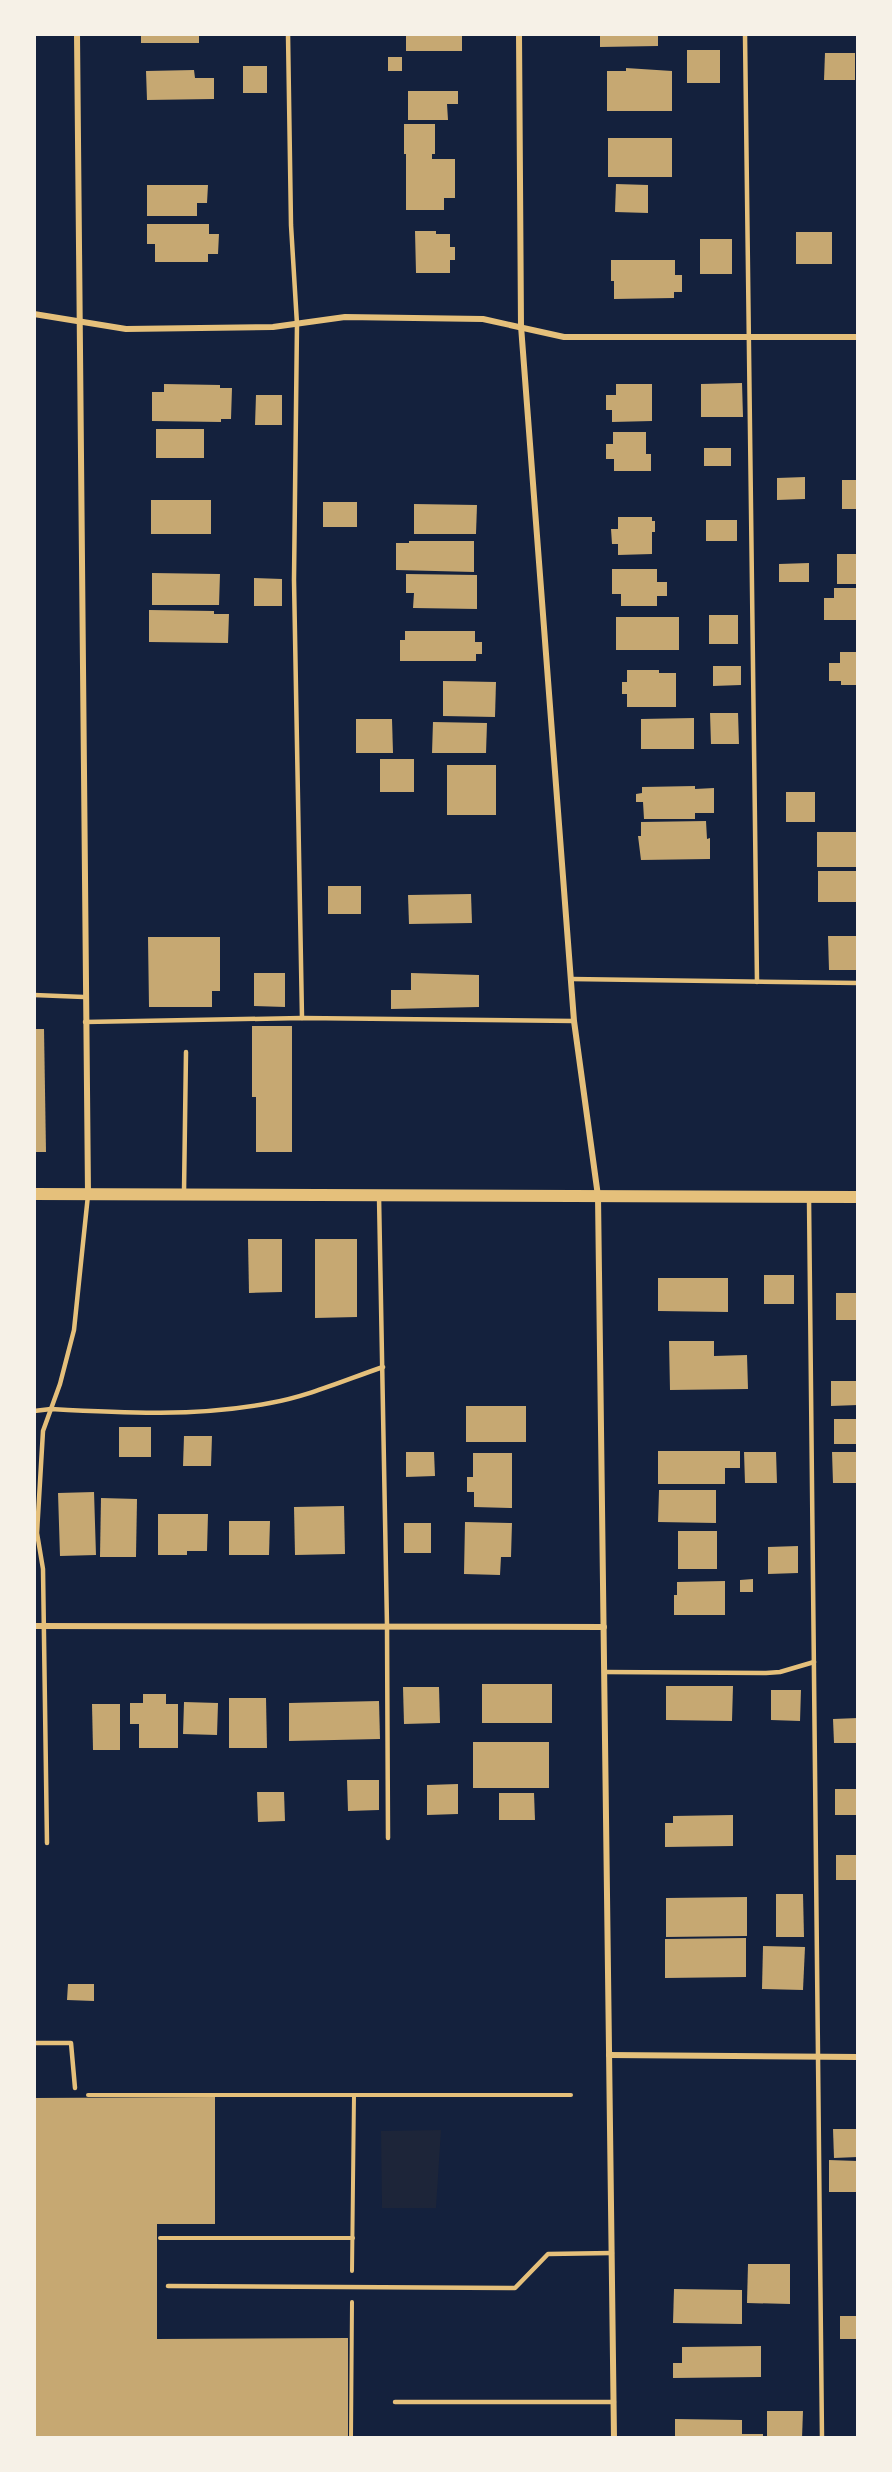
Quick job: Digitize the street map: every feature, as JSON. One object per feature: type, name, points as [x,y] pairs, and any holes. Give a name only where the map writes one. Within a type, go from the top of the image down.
[{"type":"main road","points":[[34,1194],[858,1197]]},
{"type":"street","points":[[77,34],[84,997],[88,1194]]},
{"type":"street","points":[[519,34],[521,326],[574,1021],[598,1196],[614,2438]]},
{"type":"street","points":[[34,314],[126,329],[273,327],[345,317],[483,319],[521,326],[544,334],[564,336],[858,337]]},
{"type":"street","points":[[34,1626],[604,1627]]},
{"type":"street","points":[[609,2055],[858,2057]]},
{"type":"lane","points":[[288,34],[291,225],[297,324],[294,580],[302,1018]]},
{"type":"lane","points":[[745,34],[757,982]]},
{"type":"lane","points":[[571,979],[858,983]]},
{"type":"lane","points":[[34,995],[84,997]]},
{"type":"lane","points":[[85,1022],[302,1018],[574,1021]]},
{"type":"lane","points":[[184,1195],[186,1052]]},
{"type":"lane","points":[[47,1843],[43,1569],[37,1533],[43,1431],[60,1384],[74,1330],[88,1194]]},
{"type":"lane","points":[[379,1196],[387,1625],[388,1838]]},
{"type":"lane","points":[[809,1197],[822,2438]]},
{"type":"lane","points":[[34,1412],[51,1409],[133,1414],[226,1410],[271,1403],[314,1392],[382,1367]]},
{"type":"lane","points":[[604,1672],[766,1673],[780,1672],[814,1662]]},
{"type":"lane","points":[[34,2043],[71,2043],[75,2088]]},
{"type":"lane","points":[[168,2286],[515,2288],[548,2254],[612,2253]]},
{"type":"lane","points":[[395,2402],[614,2402]]},
{"type":"path","points":[[80,2095],[571,2095]]},
{"type":"path","points":[[351,2438],[354,2095]]},
{"type":"path","points":[[160,2238],[353,2238]]},
{"type":"shaded area","points":[[441,2130],[436,2208],[382,2208],[381,2131]]},
{"type":"building","points":[[141,34],[199,34],[199,43],[141,43]]},
{"type":"building","points":[[406,34],[462,34],[462,51],[406,51]]},
{"type":"building","points":[[600,34],[658,34],[658,46],[600,47]]},
{"type":"building","points":[[687,50],[720,50],[720,83],[687,83]]},
{"type":"building","points":[[825,53],[855,53],[855,80],[824,80]]},
{"type":"building","points":[[388,57],[402,57],[402,71],[388,71]]},
{"type":"building","points":[[243,66],[267,66],[267,93],[243,93]]},
{"type":"building","points":[[626,68],[672,71],[672,111],[607,111],[607,71],[626,71]]},
{"type":"building","points":[[194,70],[195,78],[214,78],[214,99],[147,100],[146,71]]},
{"type":"building","points":[[408,91],[458,91],[458,104],[447,104],[448,120],[408,120]]},
{"type":"building","points":[[404,124],[435,124],[435,154],[432,154],[432,159],[455,159],[455,198],[444,198],[444,210],[406,210]]},
{"type":"building","points":[[608,138],[672,138],[672,177],[608,177]]},
{"type":"building","points":[[616,184],[648,185],[648,213],[615,212]]},
{"type":"building","points":[[147,185],[208,185],[207,203],[197,203],[197,216],[147,216]]},
{"type":"building","points":[[147,224],[209,224],[209,234],[219,234],[218,254],[208,254],[208,262],[155,262],[155,244],[147,244]]},
{"type":"building","points":[[415,231],[450,234],[450,247],[455,247],[455,260],[450,260],[450,273],[416,273]]},
{"type":"building","points":[[796,232],[832,232],[832,264],[796,264]]},
{"type":"building","points":[[700,239],[732,239],[732,274],[700,274]]},
{"type":"building","points":[[611,260],[675,260],[675,275],[682,275],[682,292],[674,292],[674,298],[614,299]]},
{"type":"building","points":[[742,383],[743,417],[701,417],[701,384]]},
{"type":"building","points":[[164,384],[220,385],[220,388],[232,388],[231,419],[221,419],[221,422],[152,421],[152,392],[164,392]]},
{"type":"building","points":[[616,384],[652,384],[652,421],[612,422],[612,410],[606,410],[606,395],[616,395]]},
{"type":"building","points":[[256,395],[282,395],[282,425],[255,425]]},
{"type":"building","points":[[156,429],[204,429],[204,458],[156,458]]},
{"type":"building","points":[[613,432],[646,432],[646,454],[651,454],[651,471],[614,471],[614,459],[606,459],[606,444],[613,444]]},
{"type":"building","points":[[704,448],[731,448],[731,466],[704,466]]},
{"type":"building","points":[[805,477],[805,499],[777,500],[777,478]]},
{"type":"building","points":[[842,480],[858,480],[858,509],[842,509]]},
{"type":"building","points":[[151,500],[211,500],[211,534],[151,534]]},
{"type":"building","points":[[323,502],[357,502],[357,527],[323,527]]},
{"type":"building","points":[[414,504],[477,505],[476,534],[414,534]]},
{"type":"building","points":[[618,517],[652,517],[652,521],[655,521],[655,532],[652,532],[652,554],[618,555],[618,544],[612,544],[611,529],[618,529]]},
{"type":"building","points":[[706,520],[737,520],[737,541],[706,541]]},
{"type":"building","points":[[409,541],[474,541],[474,572],[396,570],[396,543],[409,543]]},
{"type":"building","points":[[837,554],[858,554],[858,584],[837,584]]},
{"type":"building","points":[[809,563],[809,582],[779,582],[779,564]]},
{"type":"building","points":[[612,569],[657,569],[657,582],[667,582],[667,596],[657,596],[657,606],[621,606],[621,594],[612,594]]},
{"type":"building","points":[[152,573],[220,574],[219,605],[152,605]]},
{"type":"building","points":[[406,574],[477,575],[477,609],[413,608],[414,593],[406,593]]},
{"type":"building","points":[[254,578],[282,579],[282,606],[254,606]]},
{"type":"building","points":[[834,588],[858,588],[858,620],[824,620],[824,598],[834,598]]},
{"type":"building","points":[[149,610],[214,611],[214,614],[229,614],[228,643],[149,642]]},
{"type":"building","points":[[709,615],[738,615],[738,644],[709,644]]},
{"type":"building","points":[[616,617],[679,617],[679,650],[616,650]]},
{"type":"building","points":[[405,631],[475,631],[475,642],[482,642],[482,654],[476,654],[476,661],[400,661],[400,640],[405,640]]},
{"type":"building","points":[[840,652],[858,652],[858,685],[841,685],[841,681],[829,681],[829,663],[840,663]]},
{"type":"building","points":[[713,666],[741,666],[741,685],[713,686]]},
{"type":"building","points":[[627,670],[659,670],[659,673],[676,673],[676,707],[627,707],[627,694],[622,694],[622,682],[627,682]]},
{"type":"building","points":[[443,681],[496,682],[495,717],[443,716]]},
{"type":"building","points":[[710,713],[738,713],[739,744],[711,744]]},
{"type":"building","points":[[694,718],[694,749],[641,749],[641,719]]},
{"type":"building","points":[[356,719],[392,719],[393,753],[356,753]]},
{"type":"building","points":[[433,722],[487,723],[486,753],[432,753]]},
{"type":"building","points":[[380,759],[414,759],[414,792],[380,792]]},
{"type":"building","points":[[447,765],[496,765],[496,815],[447,815]]},
{"type":"building","points":[[695,786],[695,789],[714,788],[714,813],[695,813],[695,819],[644,819],[643,802],[636,802],[636,794],[642,793],[642,787]]},
{"type":"building","points":[[786,792],[815,792],[815,822],[786,822]]},
{"type":"building","points":[[706,821],[707,839],[710,838],[710,859],[641,860],[638,836],[641,836],[641,822]]},
{"type":"building","points":[[817,832],[858,832],[858,867],[817,867]]},
{"type":"building","points":[[818,871],[858,871],[858,902],[818,902]]},
{"type":"building","points":[[328,886],[361,886],[361,914],[328,914]]},
{"type":"building","points":[[471,894],[472,923],[409,924],[408,895]]},
{"type":"building","points":[[828,936],[858,936],[858,970],[829,970]]},
{"type":"building","points":[[148,937],[220,937],[220,991],[212,991],[212,1007],[149,1007]]},
{"type":"building","points":[[254,973],[285,973],[285,1007],[254,1006]]},
{"type":"building","points":[[411,973],[479,975],[479,1007],[391,1009],[391,990],[411,990]]},
{"type":"building","points":[[252,1026],[292,1026],[292,1152],[256,1152],[256,1097],[252,1097]]},
{"type":"building","points":[[34,1029],[44,1029],[46,1152],[34,1152]]},
{"type":"building","points":[[248,1239],[282,1239],[282,1292],[249,1293]]},
{"type":"building","points":[[315,1239],[357,1239],[357,1317],[315,1318]]},
{"type":"building","points":[[764,1275],[794,1275],[794,1304],[764,1304]]},
{"type":"building","points":[[658,1278],[728,1278],[728,1312],[658,1311]]},
{"type":"building","points":[[836,1293],[858,1293],[858,1320],[836,1320]]},
{"type":"building","points":[[669,1341],[714,1341],[714,1356],[747,1355],[748,1389],[670,1390]]},
{"type":"building","points":[[831,1381],[858,1381],[858,1405],[831,1406]]},
{"type":"building","points":[[466,1406],[526,1406],[526,1442],[466,1442]]},
{"type":"building","points":[[834,1419],[858,1419],[858,1444],[834,1444]]},
{"type":"building","points":[[119,1427],[151,1427],[151,1457],[119,1457]]},
{"type":"building","points":[[184,1436],[212,1436],[211,1466],[183,1466]]},
{"type":"building","points":[[658,1451],[740,1451],[740,1468],[725,1468],[725,1484],[658,1484]]},
{"type":"building","points":[[406,1452],[434,1452],[435,1476],[406,1477]]},
{"type":"building","points":[[744,1452],[776,1452],[777,1483],[745,1483]]},
{"type":"building","points":[[832,1452],[858,1452],[858,1483],[833,1483]]},
{"type":"building","points":[[473,1453],[512,1453],[512,1508],[474,1507],[474,1492],[467,1492],[467,1477],[473,1477]]},
{"type":"building","points":[[659,1490],[716,1490],[716,1523],[658,1522]]},
{"type":"building","points":[[94,1492],[96,1555],[60,1556],[58,1493]]},
{"type":"building","points":[[101,1498],[137,1499],[136,1557],[100,1557]]},
{"type":"building","points":[[344,1506],[345,1554],[295,1555],[294,1507]]},
{"type":"building","points":[[158,1514],[208,1514],[207,1551],[187,1551],[187,1555],[158,1555]]},
{"type":"building","points":[[229,1521],[270,1521],[269,1555],[229,1555]]},
{"type":"building","points":[[465,1522],[512,1523],[511,1557],[501,1557],[500,1575],[464,1574]]},
{"type":"building","points":[[404,1523],[431,1523],[431,1553],[404,1553]]},
{"type":"building","points":[[678,1531],[717,1531],[717,1569],[678,1569]]},
{"type":"building","points":[[798,1546],[798,1573],[768,1574],[768,1547]]},
{"type":"building","points":[[753,1579],[753,1592],[740,1592],[740,1580]]},
{"type":"building","points":[[725,1581],[725,1615],[674,1615],[674,1595],[677,1595],[677,1582]]},
{"type":"building","points":[[482,1684],[552,1684],[552,1723],[482,1723]]},
{"type":"building","points":[[666,1686],[733,1686],[732,1721],[666,1720]]},
{"type":"building","points":[[403,1687],[439,1687],[440,1723],[404,1724]]},
{"type":"building","points":[[771,1690],[801,1690],[800,1721],[771,1720]]},
{"type":"building","points":[[143,1694],[166,1694],[166,1704],[178,1704],[178,1748],[139,1748],[139,1724],[130,1724],[130,1703],[143,1703]]},
{"type":"building","points":[[229,1698],[266,1698],[267,1748],[229,1748]]},
{"type":"building","points":[[379,1701],[380,1739],[289,1741],[289,1703]]},
{"type":"building","points":[[184,1702],[218,1703],[217,1735],[183,1734]]},
{"type":"building","points":[[92,1704],[120,1704],[120,1750],[93,1750]]},
{"type":"building","points":[[858,1718],[858,1743],[834,1743],[833,1719]]},
{"type":"building","points":[[473,1742],[549,1742],[549,1788],[473,1788]]},
{"type":"building","points":[[347,1780],[379,1780],[379,1810],[348,1811]]},
{"type":"building","points":[[458,1784],[458,1814],[427,1815],[427,1785]]},
{"type":"building","points":[[835,1789],[858,1789],[858,1815],[835,1815]]},
{"type":"building","points":[[257,1792],[284,1792],[285,1821],[258,1822]]},
{"type":"building","points":[[499,1793],[534,1793],[535,1820],[499,1820]]},
{"type":"building","points":[[733,1815],[733,1846],[665,1847],[665,1823],[673,1823],[673,1816]]},
{"type":"building","points":[[836,1855],[858,1855],[858,1880],[836,1880]]},
{"type":"building","points":[[776,1894],[803,1894],[804,1937],[776,1937]]},
{"type":"building","points":[[747,1897],[747,1936],[666,1937],[666,1898]]},
{"type":"building","points":[[746,1938],[746,1977],[665,1978],[665,1939]]},
{"type":"building","points":[[763,1946],[805,1947],[803,1990],[762,1989]]},
{"type":"building","points":[[68,1984],[94,1984],[94,2001],[67,2000]]},
{"type":"building","points":[[215,2097],[215,2224],[157,2224],[157,2339],[348,2338],[348,2438],[34,2438],[34,2098]]},
{"type":"building","points":[[833,2129],[858,2129],[858,2157],[834,2158]]},
{"type":"building","points":[[829,2160],[858,2161],[858,2192],[829,2192]]},
{"type":"building","points":[[748,2264],[790,2264],[790,2304],[747,2303]]},
{"type":"building","points":[[674,2289],[742,2290],[742,2324],[673,2323]]},
{"type":"building","points":[[840,2316],[858,2316],[858,2339],[840,2339]]},
{"type":"building","points":[[761,2346],[761,2377],[673,2378],[673,2363],[682,2363],[682,2347]]},
{"type":"building","points":[[767,2411],[803,2411],[802,2438],[767,2438]]},
{"type":"building","points":[[675,2419],[742,2420],[742,2434],[763,2434],[763,2438],[675,2438]]}]
